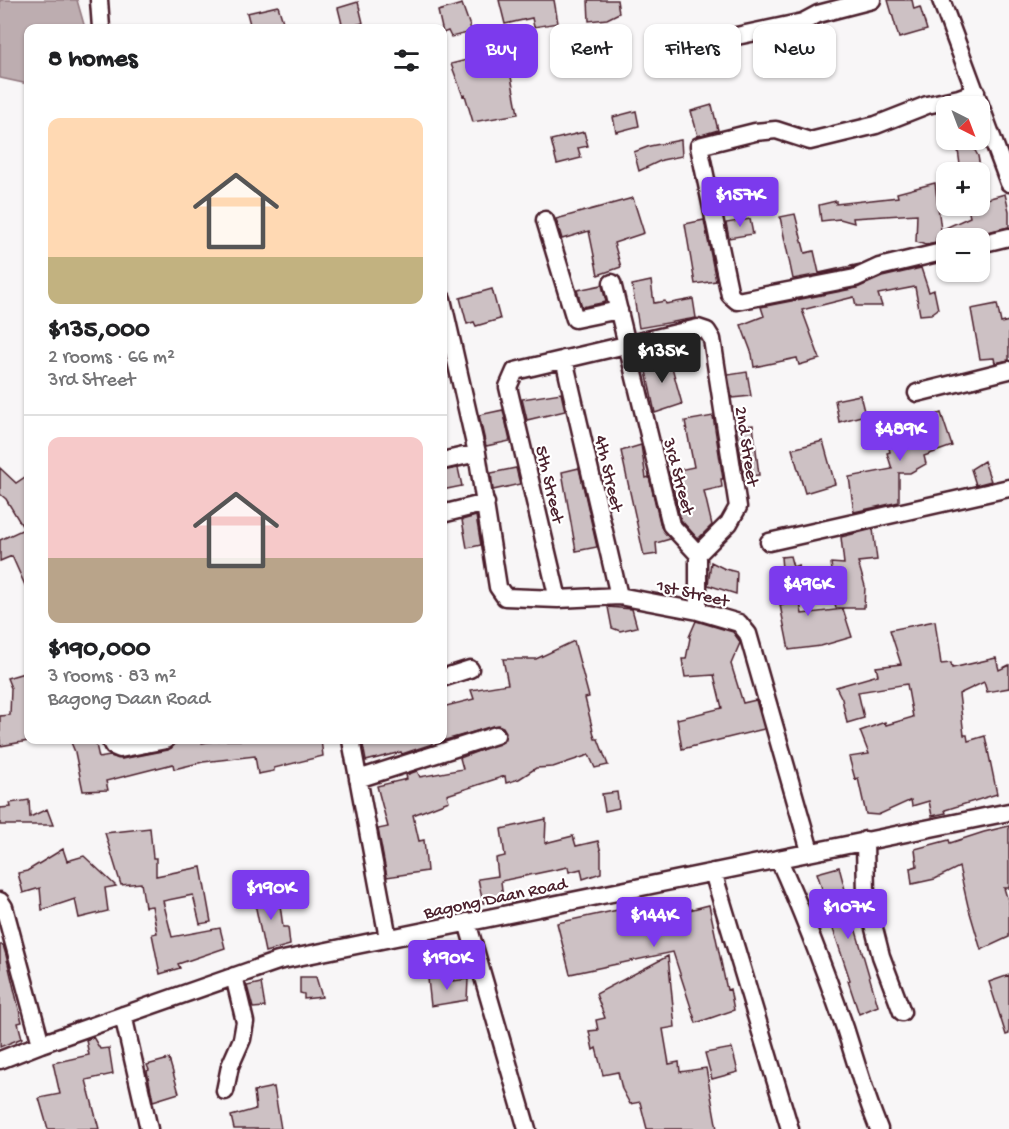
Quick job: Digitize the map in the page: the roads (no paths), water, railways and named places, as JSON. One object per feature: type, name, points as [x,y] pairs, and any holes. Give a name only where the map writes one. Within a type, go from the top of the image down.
[{"type":"street","points":[[99,0],[101,24]]},
{"type":"street","points":[[741,35],[803,22],[813,7],[872,0]]},
{"type":"street","points":[[941,0],[1009,183]]},
{"type":"street","points":[[936,253],[879,267],[855,278],[737,301],[730,295],[699,146],[755,132],[776,130],[810,141],[876,125],[927,105],[976,92]]},
{"type":"street","points":[[544,220],[575,319],[619,310]]},
{"type":"street","points":[[990,242],[1009,237]]},
{"type":"street","name":"3rd Street","points":[[612,283],[671,525],[698,554]]},
{"type":"street","points":[[447,321],[486,503],[447,513]]},
{"type":"street","name":"2nd Street","points":[[627,344],[698,328],[708,331],[712,339],[738,507],[729,523],[698,554]]},
{"type":"street","points":[[564,359],[627,344]]},
{"type":"street","name":"5th Street","points":[[558,599],[508,387],[515,371],[564,359]]},
{"type":"street","name":"4th Street","points":[[564,359],[619,596]]},
{"type":"street","points":[[917,393],[1009,370]]},
{"type":"street","points":[[447,460],[477,453]]},
{"type":"street","points":[[769,542],[1009,488]]},
{"type":"street","name":"1st Street","points":[[486,503],[496,578],[498,587],[506,597],[558,599],[619,596],[698,611],[739,623],[748,634],[810,851]]},
{"type":"street","points":[[698,554],[698,611]]},
{"type":"street","points":[[447,676],[470,669]]},
{"type":"street","points":[[358,778],[496,735]]},
{"type":"street","points":[[112,744],[120,749],[146,744]]},
{"type":"street","points":[[352,744],[388,938]]},
{"type":"street","name":"Bagong Daan Road","points":[[0,1060],[278,961],[1009,812]]},
{"type":"street","points":[[865,840],[866,897],[881,956],[902,1012]]},
{"type":"street","points":[[779,860],[809,927],[879,1129]]},
{"type":"street","points":[[713,872],[790,1129]]},
{"type":"street","points":[[0,901],[4,907],[41,1044]]},
{"type":"street","points":[[467,922],[527,1129]]},
{"type":"street","points":[[225,1091],[230,1066],[242,1039],[245,1022],[234,976]]},
{"type":"street","points":[[123,1015],[149,1129]]}]
